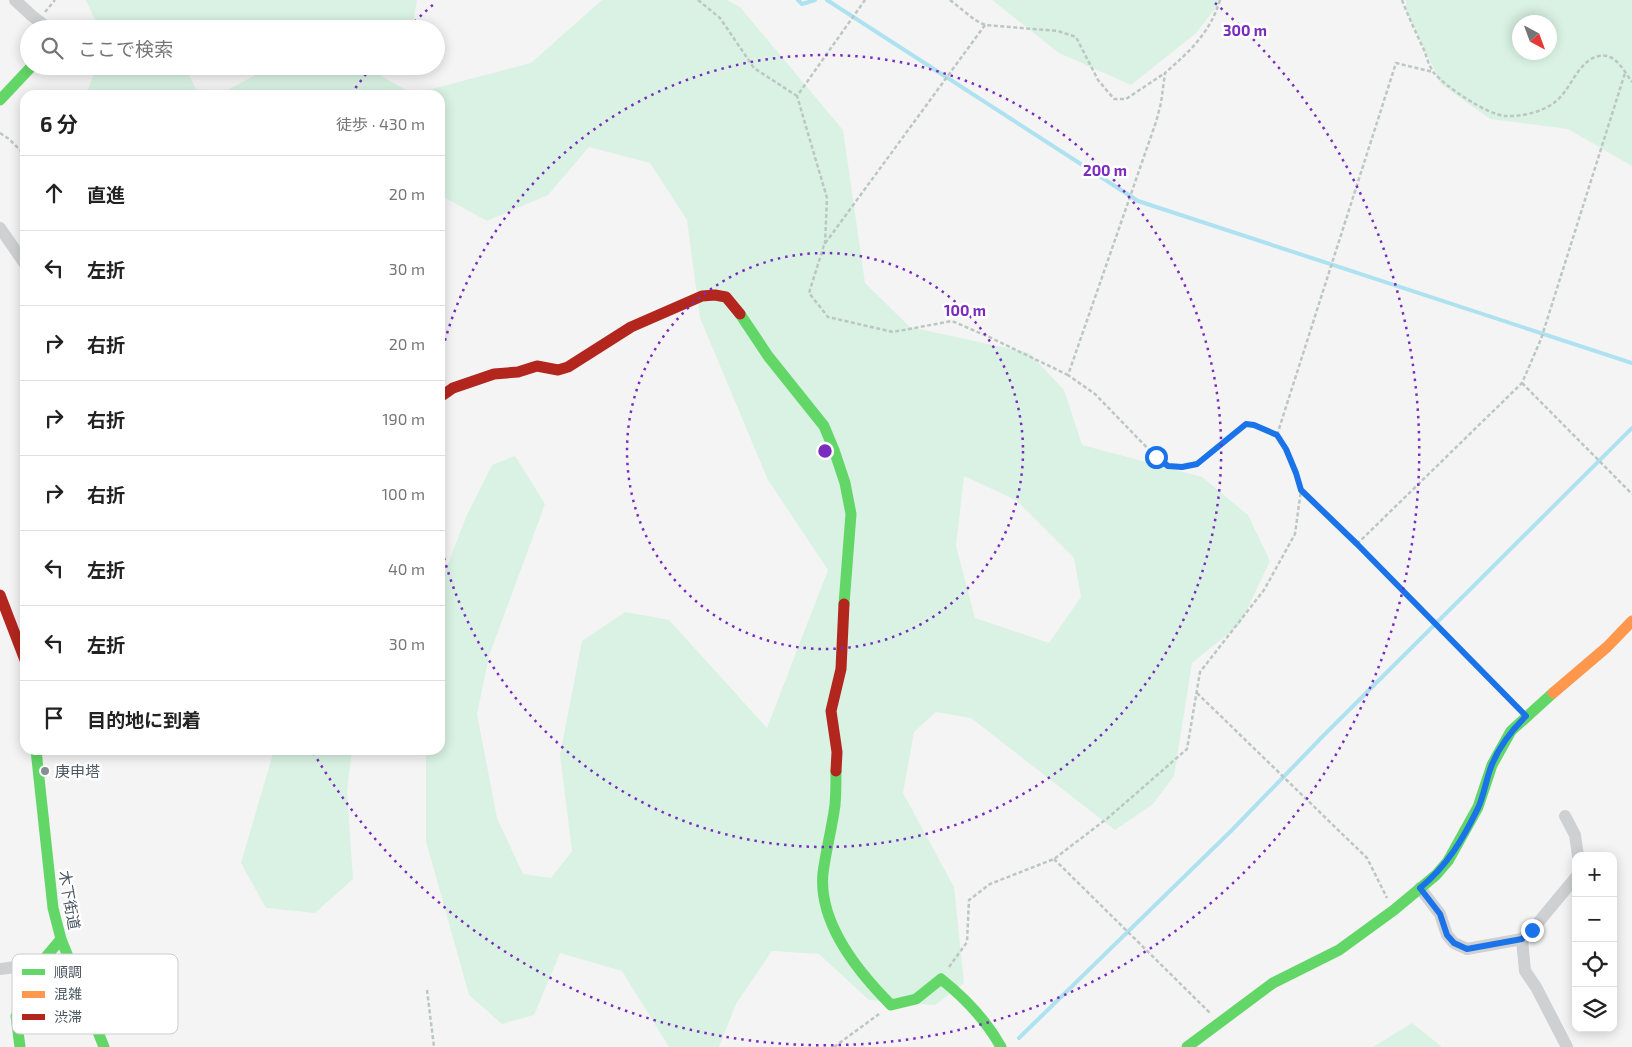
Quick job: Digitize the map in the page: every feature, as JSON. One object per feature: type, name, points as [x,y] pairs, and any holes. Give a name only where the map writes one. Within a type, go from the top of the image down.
[{"type":"street","points":[[15,0],[37,20]]},
{"type":"street","points":[[0,100],[24,75]]},
{"type":"street","points":[[0,228],[20,257]]},
{"type":"street","points":[[445,394],[453,388],[494,374],[518,372],[537,366],[558,370],[568,367],[631,327],[702,296],[715,295],[726,297],[734,305],[768,356],[824,426],[845,483],[851,514],[841,669],[831,712],[837,752],[835,805],[823,875],[825,902],[834,927],[849,956],[869,983],[891,1005],[916,999],[941,979],[963,996],[995,1035],[1001,1047]]},
{"type":"street","points":[[0,595],[20,644]]},
{"type":"street","points":[[1187,1047],[1273,983],[1339,950],[1394,910],[1436,875],[1448,861],[1478,806],[1492,765],[1511,731],[1606,647],[1632,621]]},
{"type":"street","name":"木下街道","points":[[37,755],[52,908],[67,954]]},
{"type":"street","points":[[1564,816],[1574,835],[1577,852]]},
{"type":"street","points":[[1420,888],[1440,914],[1447,935],[1454,943],[1467,949],[1522,939],[1572,883]]},
{"type":"street","points":[[48,954],[61,939]]},
{"type":"street","points":[[1522,939],[1525,971],[1536,987],[1568,1047]]},
{"type":"street","points":[[18,1034],[20,1047]]},
{"type":"street","name":"木下街道","points":[[99,1034],[104,1047]]},
{"type":"path","points":[[698,0],[720,18],[754,68],[797,96],[827,198],[824,245],[809,293],[828,317],[893,332],[952,322],[987,336],[1068,375],[1095,394],[1156,457],[1168,466],[1182,467],[1197,464],[1246,424],[1254,425],[1277,435],[1286,449],[1301,490],[1295,534],[1264,590],[1200,672],[1187,749],[1109,816],[1054,859],[990,884],[969,900],[967,942],[941,979]]},
{"type":"path","points":[[797,96],[865,0]]},
{"type":"path","points":[[950,0],[975,20],[985,25],[1058,30],[1076,38],[1098,80],[1114,100],[1126,99],[1165,73],[1186,55],[1205,33],[1215,16],[1220,0]]},
{"type":"path","points":[[1402,0],[1433,72]]},
{"type":"path","points":[[824,245],[985,25]]},
{"type":"path","points":[[1277,435],[1396,63],[1433,72],[1460,94],[1489,112],[1505,116],[1526,114],[1554,103],[1563,95],[1581,68],[1590,60],[1600,55],[1609,56],[1615,60],[1632,82]]},
{"type":"path","points":[[1068,375],[1156,122],[1165,73]]},
{"type":"path","points":[[1357,544],[1522,383],[1541,339],[1625,73]]},
{"type":"path","points":[[0,133],[20,151]]},
{"type":"path","points":[[1522,383],[1632,494]]},
{"type":"path","points":[[1301,490],[1357,544],[1526,716]]},
{"type":"path","points":[[1196,692],[1367,858],[1394,910]]},
{"type":"path","points":[[1054,859],[1220,1022]]},
{"type":"path","points":[[427,990],[434,1047]]},
{"type":"path","points":[[834,1047],[891,1005]]},
{"type":"green space","points":[[86,0],[417,0],[414,20],[95,20]]},
{"type":"green space","points":[[602,0],[727,0],[740,7],[843,130],[865,283],[910,327],[1029,353],[1064,390],[1082,445],[1202,477],[1248,515],[1270,561],[1240,624],[1192,663],[1174,776],[1153,804],[1115,830],[971,718],[936,712],[914,732],[903,793],[954,887],[964,983],[935,1005],[869,1000],[819,954],[772,951],[736,1004],[719,1047],[669,1047],[622,971],[560,953],[534,1015],[502,1024],[469,995],[426,841],[426,755],[445,755],[445,572],[466,517],[492,465],[515,456],[545,504],[489,656],[477,714],[497,818],[523,874],[551,878],[572,851],[560,755],[582,641],[625,612],[669,620],[767,728],[828,570],[768,480],[700,318],[687,220],[650,163],[589,147],[548,195],[487,221],[445,198],[445,90],[428,90],[531,63]],"holes":[[[964,476],[1016,500],[1074,558],[1081,597],[1049,643],[975,618],[956,546]]]},
{"type":"green space","points":[[992,0],[1222,0],[1195,34],[1131,85],[1059,53]]},
{"type":"green space","points":[[1406,0],[1632,0],[1632,166],[1568,129],[1490,119],[1441,84],[1406,10]]},
{"type":"green space","points":[[94,75],[189,75],[196,89],[202,90],[88,90]]},
{"type":"green space","points":[[255,75],[380,75],[406,90],[228,90]]},
{"type":"green space","points":[[273,755],[351,755],[347,790],[353,879],[315,913],[266,908],[241,863]]},
{"type":"green space","points":[[1412,1023],[1442,1047],[1373,1047]]},
{"type":"waterway","points":[[798,0],[802,4],[815,0]]},
{"type":"waterway","points":[[827,0],[1138,201],[1632,363]]},
{"type":"waterway","points":[[1019,1038],[1232,830],[1324,735],[1632,428]]},
{"type":"traffic: fast","points":[[0,100],[24,75]]},
{"type":"traffic: fast","points":[[740,314],[768,356],[824,426],[834,450],[845,483],[851,514],[844,604]]},
{"type":"traffic: fast","points":[[1187,1047],[1273,983],[1339,950],[1394,910],[1436,875],[1448,861],[1478,807],[1492,765],[1511,731],[1553,693]]},
{"type":"traffic: fast","points":[[37,755],[53,908],[67,954]]},
{"type":"traffic: fast","points":[[836,771],[835,805],[823,873],[823,892],[827,910],[843,945],[854,962],[891,1005],[916,999],[941,979],[974,1010],[989,1028],[1001,1047]]},
{"type":"traffic: fast","points":[[48,954],[61,939]]},
{"type":"traffic: fast","points":[[18,1034],[20,1047]]},
{"type":"traffic: fast","points":[[99,1034],[104,1047]]},
{"type":"traffic: slow","points":[[1553,693],[1607,647],[1632,621]]},
{"type":"traffic: jam","points":[[445,394],[453,388],[494,374],[518,372],[537,366],[558,370],[568,367],[631,327],[702,296],[715,295],[726,297],[740,314]]},
{"type":"traffic: jam","points":[[0,595],[20,647]]},
{"type":"traffic: jam","points":[[836,771],[837,752],[831,711],[841,669],[844,604]]},
{"type":"place","name":"庚申塔","points":[[45,771]]},
{"type":"route","points":[[1156,457],[1168,466],[1182,467],[1197,464],[1246,424],[1254,425],[1277,435],[1286,449],[1301,490],[1357,544],[1526,716],[1511,731],[1492,765],[1478,806],[1448,861],[1436,875],[1420,888],[1440,914],[1447,935],[1454,943],[1467,949],[1522,939],[1532,930]]}]
